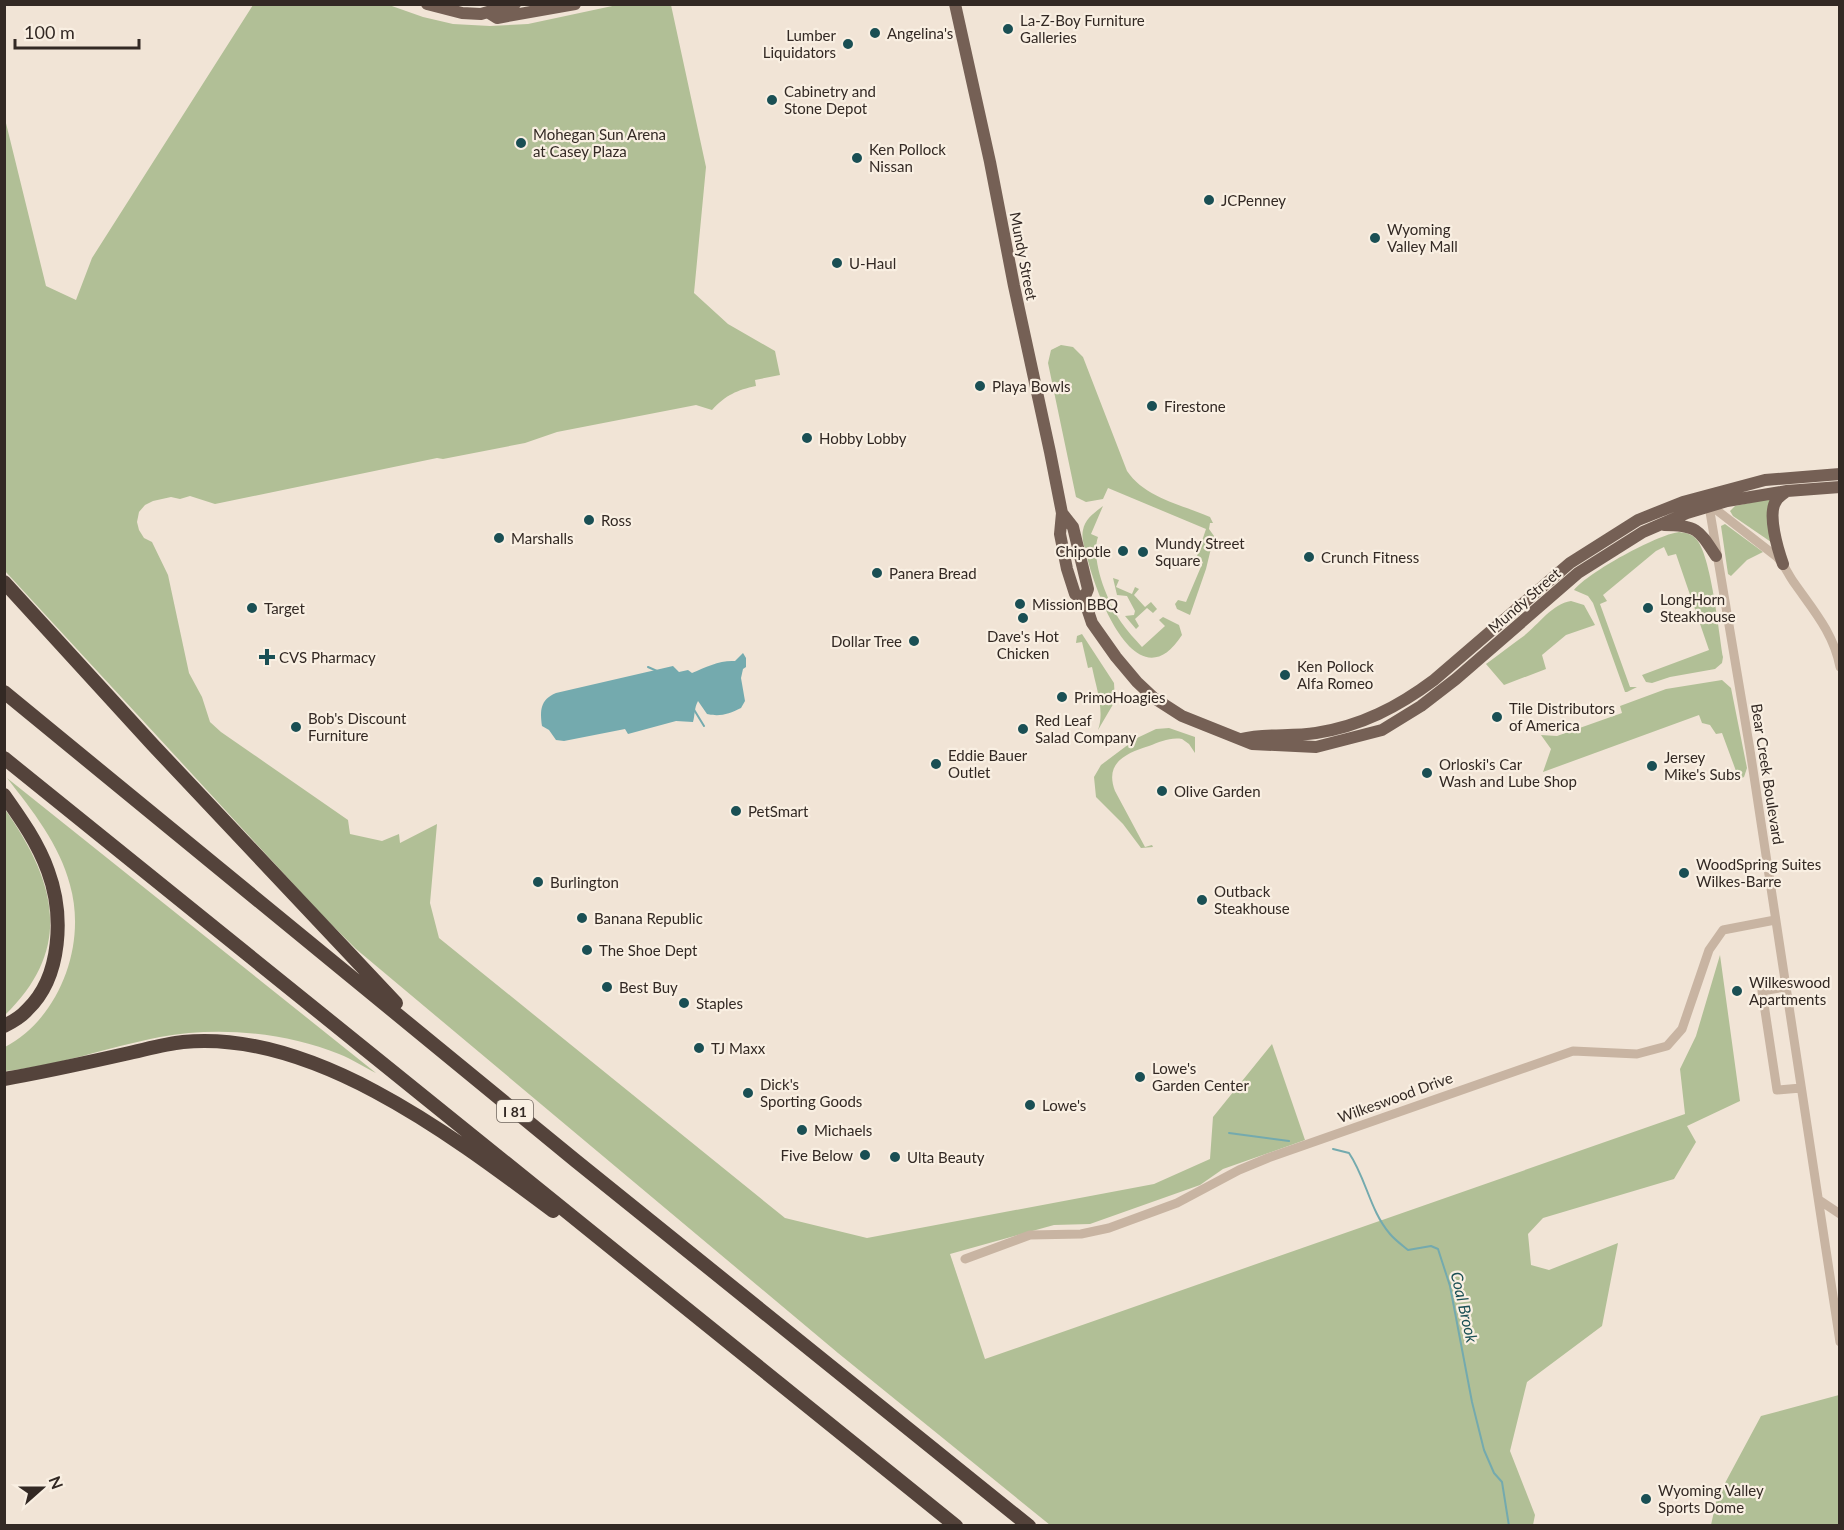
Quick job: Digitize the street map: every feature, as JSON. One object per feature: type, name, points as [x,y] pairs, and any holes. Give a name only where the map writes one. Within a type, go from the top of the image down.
[{"type":"highway","points":[[4,582],[153,745],[435,1044]]},
{"type":"highway","name":"I 81","points":[[4,692],[576,1161],[1029,1526]]},
{"type":"highway","points":[[4,758],[956,1526]]},
{"type":"highway","points":[[4,795],[30,833],[48,871],[57,904],[58,938],[51,970],[36,999],[28,1010],[4,1026]]},
{"type":"highway","points":[[4,1079],[183,1042],[233,1042],[277,1052],[321,1066],[373,1091],[434,1127],[511,1180],[740,1351]]},
{"type":"main road","points":[[427,4],[462,13],[489,13],[497,18],[575,4]]},
{"type":"main road","points":[[489,13],[496,8],[515,4]]},
{"type":"main road","name":"Mundy Street","points":[[955,4],[1062,513],[1060,534],[1067,569],[1075,594],[1084,599],[1092,623],[1116,657],[1154,698],[1182,716],[1252,744],[1316,747],[1382,730],[1421,706],[1456,679],[1578,573],[1608,552],[1708,500],[1765,480],[1839,474]]},
{"type":"main road","name":"Mundy Street","points":[[1241,739],[1252,736],[1314,734],[1351,726],[1387,711],[1434,680],[1570,562],[1638,520],[1683,502],[1839,487]]},
{"type":"main road","points":[[1783,564],[1775,537],[1772,514],[1776,500],[1787,491]]},
{"type":"main road","points":[[1660,525],[1692,527],[1702,536],[1716,556]]},
{"type":"street","name":"Bear Creek Boulevard","points":[[1708,500],[1737,672],[1839,1342]]},
{"type":"street","points":[[1708,500],[1777,556],[1826,627],[1839,667]]},
{"type":"street","name":"Wilkeswood Drive","points":[[965,1259],[1030,1235],[1081,1234],[1109,1228],[1177,1203],[1239,1170],[1268,1158],[1573,1051],[1637,1054],[1667,1046],[1682,1029],[1709,950],[1723,930],[1775,920]]},
{"type":"street","points":[[1785,987],[1762,991],[1777,1090],[1801,1088]]},
{"type":"street","points":[[1819,1200],[1839,1214]]},
{"type":"green space","points":[[253,5],[389,5],[423,17],[453,24],[490,26],[528,24],[617,5],[671,5],[706,167],[694,293],[728,324],[775,351],[780,375],[755,380],[756,386],[732,394],[712,410],[696,405],[557,432],[525,443],[443,459],[437,458],[215,504],[190,496],[180,499],[171,497],[145,505],[139,512],[137,522],[139,530],[144,538],[152,542],[168,575],[189,673],[202,697],[210,722],[348,820],[350,834],[382,841],[399,834],[400,843],[437,824],[430,903],[439,938],[785,1218],[867,1238],[1154,1184],[1210,1159],[1213,1117],[1272,1044],[1305,1140],[1223,1169],[1200,1185],[1090,1224],[1054,1225],[950,1254],[985,1359],[1685,1114],[1680,1069],[1696,1036],[1720,955],[1740,1101],[1687,1126],[1696,1142],[1674,1179],[1543,1218],[1528,1234],[1531,1265],[1549,1270],[1618,1243],[1602,1326],[1527,1382],[1510,1451],[1535,1515],[1533,1525],[1050,1525],[838,1353],[356,949],[5,571],[4,115],[46,286],[76,300],[92,258]]},
{"type":"green space","points":[[1061,345],[1073,347],[1083,357],[1127,471],[1144,488],[1165,500],[1210,517],[1213,523],[1210,523],[1209,529],[1214,536],[1206,569],[1190,615],[1177,609],[1175,604],[1178,600],[1186,602],[1203,562],[1196,559],[1206,529],[1108,488],[1103,499],[1086,502],[1076,497],[1048,363],[1051,350]]},
{"type":"green space","points":[[1770,500],[1771,542],[1733,516],[1730,511],[1735,506]]},
{"type":"green space","points":[[1103,506],[1091,534],[1098,537],[1096,557],[1106,593],[1121,622],[1142,647],[1165,626],[1159,620],[1163,617],[1179,625],[1182,635],[1165,653],[1149,658],[1135,651],[1121,636],[1099,595],[1087,557],[1083,533],[1088,519]]},
{"type":"green space","points":[[1725,524],[1763,552],[1747,560],[1731,576],[1728,574],[1721,526]]},
{"type":"green space","points":[[1679,532],[1694,537],[1706,561],[1717,614],[1722,663],[1715,669],[1670,677],[1652,683],[1646,682],[1642,675],[1709,650],[1676,554],[1668,556],[1664,547],[1656,551],[1603,595],[1607,601],[1600,604],[1630,687],[1637,687],[1625,692],[1593,603],[1588,596],[1574,590],[1582,582],[1624,555],[1655,540]]},
{"type":"green space","points":[[1113,578],[1119,580],[1116,587],[1132,594],[1135,587],[1139,589],[1134,595],[1145,607],[1151,602],[1157,609],[1153,613],[1147,608],[1135,619],[1139,626],[1136,629],[1125,616],[1134,615],[1135,611],[1127,596],[1117,595]]},
{"type":"green space","points":[[1571,601],[1584,605],[1595,625],[1566,635],[1542,655],[1546,669],[1504,685],[1486,664],[1527,633],[1557,606]]},
{"type":"green space","points":[[1082,634],[1114,683],[1115,701],[1098,730],[1101,715],[1092,667],[1088,668],[1082,642],[1076,643],[1077,636]]},
{"type":"green space","points":[[1722,680],[1731,688],[1747,768],[1744,777],[1735,781],[1732,779],[1730,774],[1736,771],[1722,733],[1716,734],[1710,725],[1702,723],[1699,715],[1543,772],[1551,749],[1541,735],[1557,736],[1622,713],[1620,706],[1666,689]]},
{"type":"green space","points":[[1169,728],[1195,737],[1195,753],[1182,739],[1165,740],[1126,756],[1115,766],[1113,773],[1112,781],[1115,791],[1145,847],[1152,845],[1153,847],[1141,848],[1123,824],[1096,797],[1094,777],[1101,765],[1137,738],[1156,729]]},
{"type":"green space","points":[[7,778],[376,1073],[344,1056],[318,1047],[274,1036],[227,1032],[160,1037],[64,1061],[5,1071],[5,1047],[41,1018],[54,999],[71,955],[75,931],[70,885],[59,856],[44,828]]},
{"type":"green space","points":[[4,808],[36,861],[45,887],[50,913],[49,939],[42,964],[27,990],[5,1015]]},
{"type":"green space","points":[[1839,1395],[1839,1525],[1711,1525],[1717,1498],[1761,1416]]},
{"type":"water","points":[[743,653],[746,658],[746,667],[743,669],[741,678],[745,701],[741,708],[732,712],[720,715],[707,714],[698,701],[693,722],[676,721],[628,734],[625,729],[564,741],[556,740],[549,730],[542,726],[542,706],[556,693],[673,666],[679,672],[688,670],[692,673],[718,663],[735,661]]},
{"type":"waterway","name":"Coal Brook","points":[[648,667],[657,671]]},
{"type":"waterway","name":"Coal Brook","points":[[693,708],[704,726]]},
{"type":"waterway","name":"Coal Brook","points":[[1229,1133],[1289,1141]]},
{"type":"waterway","name":"Coal Brook","points":[[1333,1149],[1349,1153],[1383,1225],[1394,1238],[1408,1250],[1431,1246],[1438,1249],[1450,1286],[1472,1402],[1484,1450],[1494,1473],[1502,1482],[1509,1526]]},
{"type":"place","name":"La-Z-Boy Furniture Galleries","points":[[1008,29]]},
{"type":"place","name":"Angelina's","points":[[875,33]]},
{"type":"place","name":"Lumber Liquidators","points":[[848,44]]},
{"type":"place","name":"Cabinetry and Stone Depot","points":[[772,100]]},
{"type":"place","name":"Mohegan Sun Arena at Casey Plaza","points":[[521,143]]},
{"type":"place","name":"Ken Pollock Nissan","points":[[857,158]]},
{"type":"place","name":"JCPenney","points":[[1209,200]]},
{"type":"place","name":"Wyoming Valley Mall","points":[[1375,238]]},
{"type":"place","name":"U-Haul","points":[[837,263]]},
{"type":"place","name":"Playa Bowls","points":[[980,386]]},
{"type":"place","name":"Firestone","points":[[1152,406]]},
{"type":"place","name":"Hobby Lobby","points":[[807,438]]},
{"type":"place","name":"Ross","points":[[589,520]]},
{"type":"place","name":"Marshalls","points":[[499,538]]},
{"type":"place","name":"Chipotle","points":[[1123,551]]},
{"type":"place","name":"Mundy Street Square","points":[[1143,552]]},
{"type":"place","name":"Crunch Fitness","points":[[1309,557]]},
{"type":"place","name":"Panera Bread","points":[[877,573]]},
{"type":"place","name":"Mission BBQ","points":[[1020,604]]},
{"type":"place","name":"Target","points":[[252,608]]},
{"type":"place","name":"LongHorn Steakhouse","points":[[1648,608]]},
{"type":"place","name":"Dave's Hot Chicken","points":[[1023,618]]},
{"type":"place","name":"Dollar Tree","points":[[914,641]]},
{"type":"place","name":"CVS Pharmacy","points":[[267,657]]},
{"type":"place","name":"Ken Pollock Alfa Romeo","points":[[1285,675]]},
{"type":"place","name":"PrimoHoagies","points":[[1062,697]]},
{"type":"place","name":"Tile Distributors of America","points":[[1497,717]]},
{"type":"place","name":"Bob's Discount Furniture","points":[[296,727]]},
{"type":"place","name":"Red Leaf Salad Company","points":[[1023,729]]},
{"type":"place","name":"Eddie Bauer Outlet","points":[[936,764]]},
{"type":"place","name":"Jersey Mike's Subs","points":[[1652,766]]},
{"type":"place","name":"Orloski's Car Wash and Lube Shop","points":[[1427,773]]},
{"type":"place","name":"Olive Garden","points":[[1162,791]]},
{"type":"place","name":"PetSmart","points":[[736,811]]},
{"type":"place","name":"WoodSpring Suites Wilkes-Barre","points":[[1684,873]]},
{"type":"place","name":"Burlington","points":[[538,882]]},
{"type":"place","name":"Outback Steakhouse","points":[[1202,900]]},
{"type":"place","name":"Banana Republic","points":[[582,918]]},
{"type":"place","name":"The Shoe Dept","points":[[587,950]]},
{"type":"place","name":"Best Buy","points":[[607,987]]},
{"type":"place","name":"Wilkeswood Apartments","points":[[1737,991]]},
{"type":"place","name":"Staples","points":[[684,1003]]},
{"type":"place","name":"TJ Maxx","points":[[699,1048]]},
{"type":"place","name":"Lowe's Garden Center","points":[[1140,1077]]},
{"type":"place","name":"Dick's Sporting Goods","points":[[748,1093]]},
{"type":"place","name":"Lowe's","points":[[1030,1105]]},
{"type":"place","name":"Michaels","points":[[802,1130]]},
{"type":"place","name":"Five Below","points":[[865,1155]]},
{"type":"place","name":"Ulta Beauty","points":[[895,1157]]},
{"type":"place","name":"Wyoming Valley Sports Dome","points":[[1646,1499]]}]
